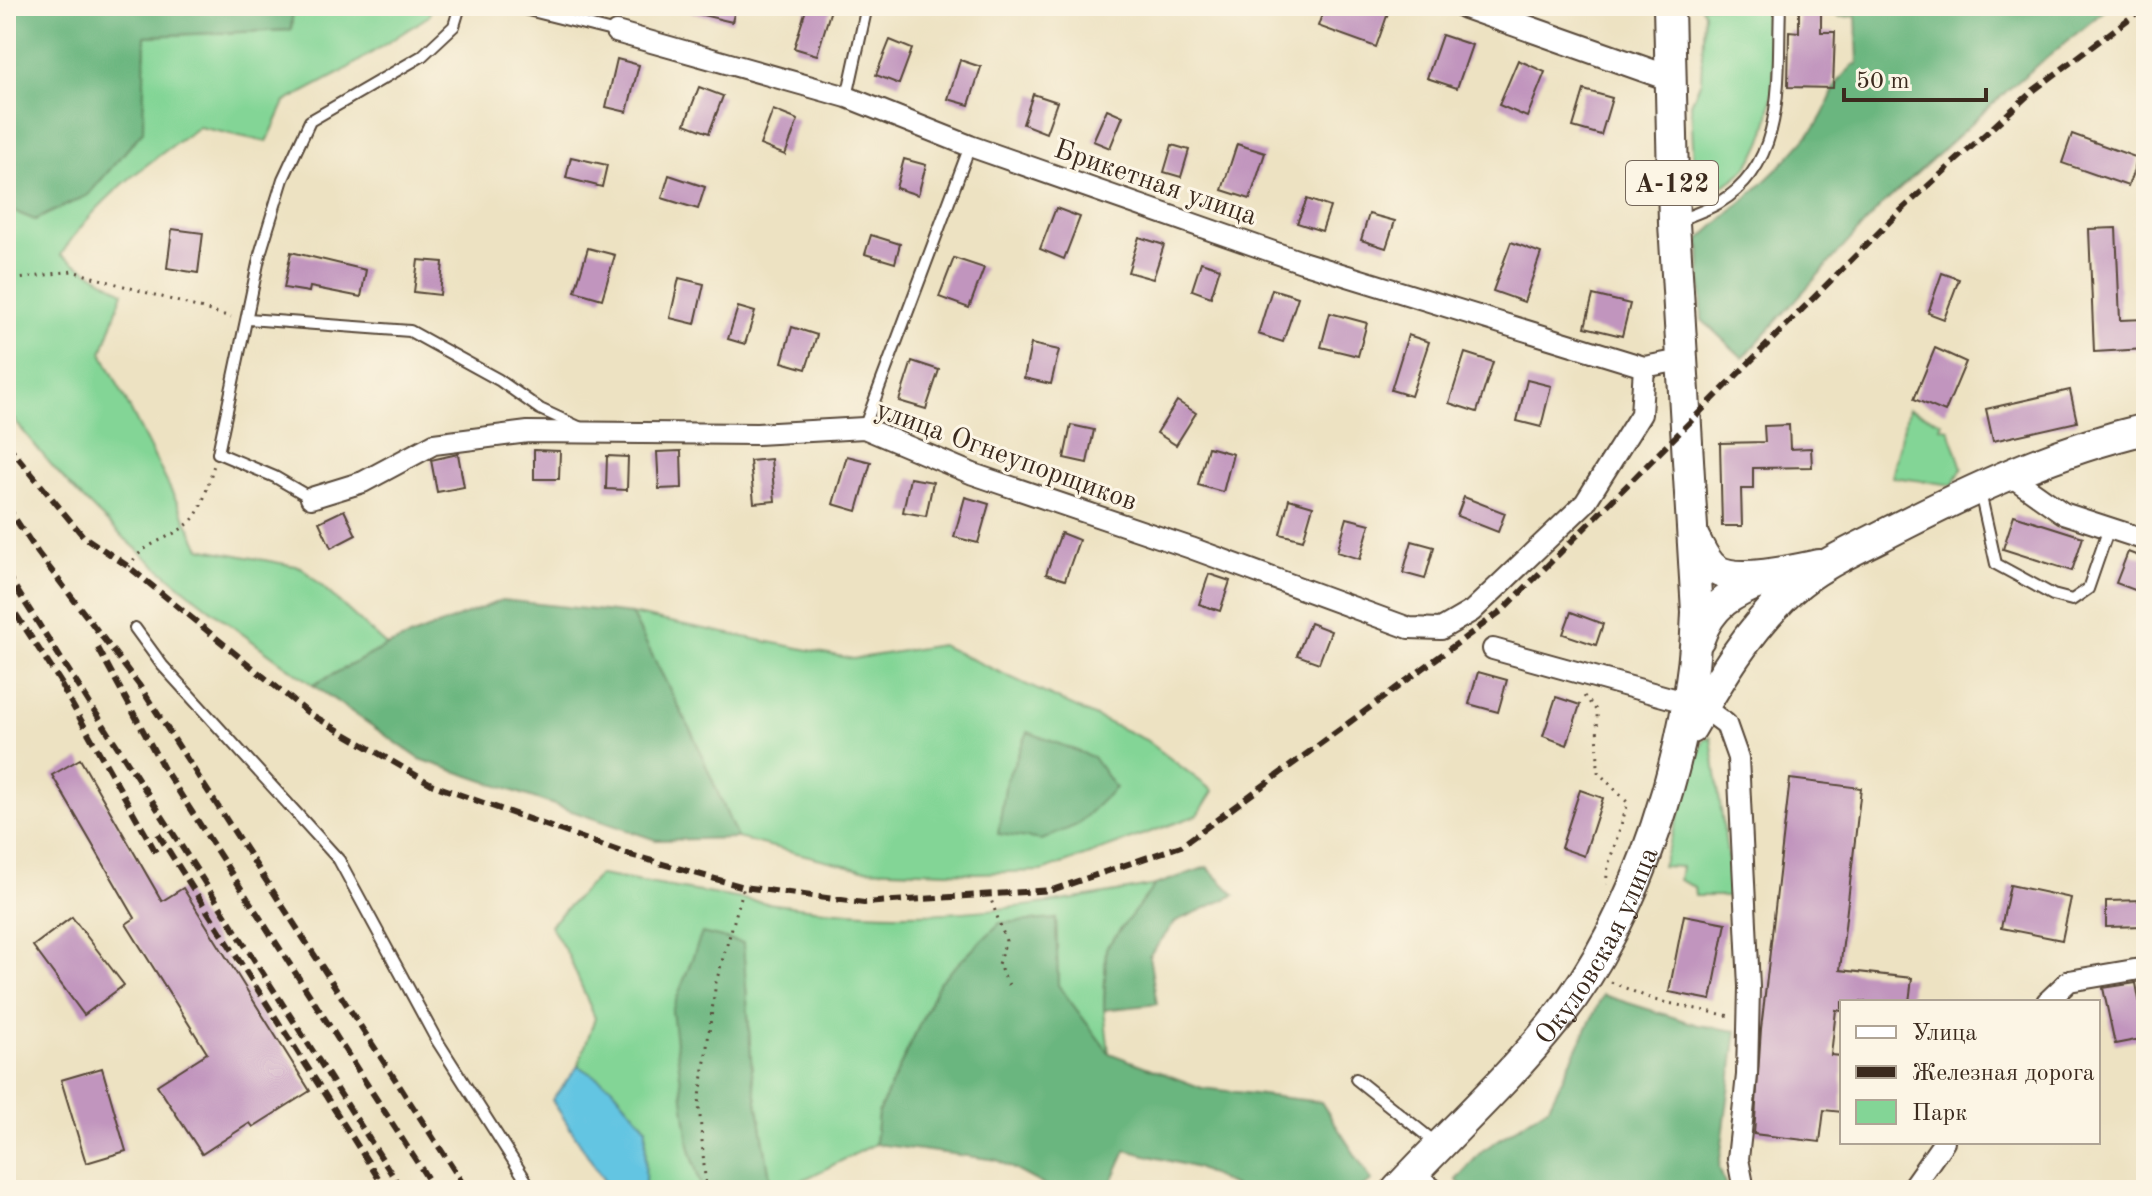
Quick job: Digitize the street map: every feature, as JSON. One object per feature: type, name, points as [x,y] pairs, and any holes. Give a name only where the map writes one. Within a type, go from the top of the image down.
[{"type":"main road","name":"А-122","points":[[1669,6],[1674,223],[1691,532]]},
{"type":"main road","points":[[1696,704],[1779,602],[1828,563],[1979,485],[2111,437],[2146,429]]},
{"type":"main road","points":[[1691,532],[1716,570],[1741,576],[1794,571]]},
{"type":"main road","points":[[1691,532],[1696,648]]},
{"type":"main road","points":[[1696,648],[1703,627],[1718,605],[1744,588],[1828,563]]},
{"type":"main road","points":[[1695,573],[1702,590],[1718,605],[1749,609],[1779,602]]},
{"type":"main road","name":"Окуловская улица","points":[[1407,1180],[1556,1020],[1589,973],[1622,916],[1696,704],[1696,648]]},
{"type":"street","points":[[1465,6],[1669,78]]},
{"type":"street","name":"Брикетная улица","points":[[616,32],[847,97],[970,146],[1302,262],[1644,367],[1681,360]]},
{"type":"street","name":"улица Огнеупорщиков","points":[[311,498],[363,482],[434,444],[528,432],[757,434],[864,428],[973,474],[1409,628],[1441,629],[1472,611],[1585,503],[1641,414],[1644,367]]},
{"type":"street","points":[[2008,474],[2063,513],[2146,540]]},
{"type":"street","points":[[1493,649],[1696,704],[1726,724],[1738,758],[1748,944],[1747,1075],[1738,1159],[1744,1190]]},
{"type":"street","points":[[2049,1000],[2069,981],[2146,968]]},
{"type":"street","points":[[1910,1190],[1943,1144]]},
{"type":"lane","points":[[311,498],[275,477],[218,453],[260,254],[283,179],[310,121],[422,56],[454,26],[460,6]]},
{"type":"lane","points":[[512,6],[616,32]]},
{"type":"lane","points":[[847,97],[867,6]]},
{"type":"lane","points":[[1674,223],[1721,203],[1753,172],[1767,148],[1774,121],[1780,6]]},
{"type":"lane","points":[[864,428],[970,146]]},
{"type":"lane","points":[[248,319],[410,331],[499,380],[540,409],[592,433]]},
{"type":"lane","points":[[1979,485],[1996,564],[2053,595],[2072,600],[2088,589],[2109,528]]},
{"type":"lane","points":[[135,628],[162,665],[339,860],[436,1039],[532,1190]]},
{"type":"lane","points":[[1356,1079],[1440,1146]]},
{"type":"lane","points":[[1407,1180],[1442,1190]]},
{"type":"path","points":[[6,281],[72,271],[248,319]]},
{"type":"path","points":[[129,567],[144,546],[165,540],[191,522],[218,453]]},
{"type":"path","points":[[1580,691],[1597,711],[1598,772],[1628,803],[1608,866],[1604,901],[1622,916]]},
{"type":"path","points":[[706,1190],[699,1104],[716,982],[744,887]]},
{"type":"path","points":[[989,894],[1006,941],[998,964],[1010,987]]},
{"type":"path","points":[[1589,973],[1654,1000],[1726,1014],[1747,1025]]},
{"type":"green space","points":[[6,6],[293,6],[291,30],[145,36],[143,131],[88,195],[35,220],[6,208]]},
{"type":"green space","points":[[293,6],[431,6],[429,16],[342,72],[285,102],[267,142],[199,127],[141,169],[105,200],[61,255],[123,292],[102,353],[200,548],[301,567],[387,646],[313,685],[221,618],[133,546],[68,483],[6,410],[6,208],[35,220],[88,195],[142,132],[145,36],[291,30]]},
{"type":"green space","points":[[1700,6],[1775,6],[1773,87],[1762,140],[1751,162],[1733,180],[1708,192],[1695,187],[1691,104],[1701,81],[1704,12]]},
{"type":"green space","points":[[1830,6],[2110,6],[2010,88],[1879,208],[1743,358],[1702,320],[1700,239],[1789,157],[1821,118],[1842,77],[1858,63],[1856,16],[1838,17]]},
{"type":"green space","points":[[1908,409],[1942,422],[1940,427],[1949,429],[1962,468],[1953,485],[1892,477]]},
{"type":"green space","points":[[502,600],[631,614],[694,737],[737,838],[656,840],[420,759],[313,685],[387,646]]},
{"type":"green space","points":[[631,614],[853,659],[941,645],[1146,740],[1213,791],[1198,815],[1042,871],[977,873],[861,869],[737,838],[694,737]]},
{"type":"green space","points":[[1028,732],[1093,757],[1115,788],[1077,825],[1042,840],[998,834],[1006,781]]},
{"type":"green space","points":[[1711,737],[1733,896],[1695,896],[1694,887],[1679,880],[1681,867],[1662,866],[1704,739]]},
{"type":"green space","points":[[1207,867],[1235,895],[1176,921],[1149,956],[1157,1004],[1104,1010],[1106,948],[1155,885]]},
{"type":"green space","points":[[599,875],[783,905],[895,914],[1026,906],[1155,885],[1106,948],[1104,1010],[1109,1053],[1058,985],[1056,919],[940,981],[878,1113],[875,1144],[783,1190],[772,1190],[752,1072],[743,943],[689,1145],[702,1190],[652,1190],[645,1183],[646,1127],[612,1087],[578,1066],[595,1018],[569,957],[550,925]]},
{"type":"green space","points":[[1056,919],[1058,985],[1109,1053],[1202,1088],[1321,1102],[1372,1181],[1358,1190],[1241,1190],[1197,1168],[1126,1150],[1108,1190],[1053,1190],[997,1160],[875,1144],[878,1113],[940,981],[1000,923]]},
{"type":"green space","points":[[702,933],[743,943],[752,1072],[772,1190],[702,1190],[689,1145],[672,1011]]},
{"type":"green space","points":[[1603,995],[1698,1025],[1737,1031],[1719,1167],[1727,1190],[1467,1190],[1456,1180],[1482,1151],[1549,1106]]},
{"type":"water","points":[[578,1066],[612,1087],[646,1127],[645,1183],[652,1190],[610,1190],[552,1100]]},
{"type":"building","points":[[690,6],[736,6],[732,22],[690,12]]},
{"type":"building","points":[[807,6],[832,6],[817,55],[794,48]]},
{"type":"building","points":[[1325,6],[1367,6],[1388,13],[1376,47],[1318,26]]},
{"type":"building","points":[[1799,10],[1821,10],[1821,32],[1835,32],[1833,88],[1788,87],[1789,31],[1799,32]]},
{"type":"building","points":[[1442,35],[1472,45],[1457,88],[1427,78]]},
{"type":"building","points":[[890,40],[912,49],[899,84],[876,75]]},
{"type":"building","points":[[617,59],[639,65],[627,112],[606,107]]},
{"type":"building","points":[[960,60],[981,67],[969,105],[948,99]]},
{"type":"building","points":[[1518,60],[1545,72],[1527,117],[1499,105]]},
{"type":"building","points":[[699,87],[723,96],[709,133],[685,124]]},
{"type":"building","points":[[1584,90],[1612,98],[1601,135],[1573,127]]},
{"type":"building","points":[[1033,94],[1057,102],[1046,133],[1023,124]]},
{"type":"building","points":[[1107,109],[1123,116],[1110,148],[1093,141]]},
{"type":"building","points":[[773,110],[798,120],[785,155],[760,145]]},
{"type":"building","points":[[2072,134],[2138,158],[2128,186],[2062,163]]},
{"type":"building","points":[[1237,144],[1265,153],[1250,199],[1222,190]]},
{"type":"building","points":[[1172,145],[1189,150],[1181,177],[1164,172]]},
{"type":"building","points":[[571,157],[607,165],[602,187],[566,178]]},
{"type":"building","points":[[904,159],[926,165],[918,195],[896,188]]},
{"type":"building","points":[[669,175],[705,187],[698,209],[662,198]]},
{"type":"building","points":[[1307,199],[1330,207],[1322,231],[1297,223]]},
{"type":"building","points":[[1056,208],[1080,217],[1064,259],[1040,249]]},
{"type":"building","points":[[1369,214],[1395,221],[1386,248],[1361,240]]},
{"type":"building","points":[[2116,228],[2120,320],[2146,319],[2146,349],[2094,352],[2089,229]]},
{"type":"building","points":[[172,229],[203,233],[198,273],[167,268]]},
{"type":"building","points":[[871,235],[900,244],[895,263],[865,254]]},
{"type":"building","points":[[1139,237],[1164,245],[1153,279],[1128,272]]},
{"type":"building","points":[[1511,242],[1541,253],[1524,302],[1493,291]]},
{"type":"building","points":[[588,248],[615,255],[602,299],[575,291]]},
{"type":"building","points":[[291,252],[366,270],[361,297],[310,287],[309,292],[284,288]]},
{"type":"building","points":[[954,258],[984,268],[969,308],[939,297]]},
{"type":"building","points":[[418,260],[443,262],[440,295],[414,292]]},
{"type":"building","points":[[1201,262],[1220,268],[1211,297],[1192,290]]},
{"type":"building","points":[[1942,273],[1959,279],[1944,319],[1928,313]]},
{"type":"building","points":[[679,278],[704,284],[695,324],[670,318]]},
{"type":"building","points":[[1272,289],[1298,297],[1283,342],[1258,334]]},
{"type":"building","points":[[1593,295],[1630,304],[1622,336],[1585,327]]},
{"type":"building","points":[[738,307],[755,312],[745,344],[728,339]]},
{"type":"building","points":[[1330,313],[1367,323],[1358,356],[1321,347]]},
{"type":"building","points":[[792,327],[817,335],[806,369],[782,362]]},
{"type":"building","points":[[1408,335],[1429,342],[1411,396],[1391,390]]},
{"type":"building","points":[[1031,344],[1059,350],[1051,384],[1024,378]]},
{"type":"building","points":[[1935,348],[1966,362],[1945,412],[1914,399]]},
{"type":"building","points":[[1465,353],[1493,362],[1477,412],[1449,403]]},
{"type":"building","points":[[912,361],[939,370],[926,409],[899,401]]},
{"type":"building","points":[[1527,380],[1551,386],[1541,427],[1517,421]]},
{"type":"building","points":[[2070,390],[2077,422],[1993,441],[1986,409]]},
{"type":"building","points":[[1177,401],[1196,413],[1176,445],[1157,433]]},
{"type":"building","points":[[1071,425],[1094,430],[1087,463],[1064,458]]},
{"type":"building","points":[[1789,425],[1790,449],[1811,448],[1812,467],[1753,468],[1753,489],[1741,489],[1742,526],[1722,526],[1720,443],[1765,442],[1764,426]]},
{"type":"building","points":[[1208,447],[1233,454],[1223,492],[1198,485]]},
{"type":"building","points":[[534,450],[560,451],[559,479],[534,479]]},
{"type":"building","points":[[681,451],[682,488],[659,489],[657,452]]},
{"type":"building","points":[[458,454],[464,487],[437,492],[431,460]]},
{"type":"building","points":[[607,456],[628,457],[627,490],[606,489]]},
{"type":"building","points":[[847,456],[871,462],[857,511],[833,504]]},
{"type":"building","points":[[771,459],[775,501],[754,503],[750,461]]},
{"type":"building","points":[[910,478],[933,482],[926,516],[903,512]]},
{"type":"building","points":[[965,497],[989,504],[978,543],[954,537]]},
{"type":"building","points":[[1464,497],[1505,513],[1498,532],[1457,516]]},
{"type":"building","points":[[1289,499],[1313,506],[1303,540],[1280,534]]},
{"type":"building","points":[[344,510],[356,535],[331,548],[319,522]]},
{"type":"building","points":[[2014,515],[2083,537],[2072,571],[2003,549]]},
{"type":"building","points":[[1347,518],[1370,524],[1360,559],[1337,552]]},
{"type":"building","points":[[1061,533],[1079,540],[1065,580],[1046,574]]},
{"type":"building","points":[[1412,541],[1434,547],[1425,579],[1403,573]]},
{"type":"building","points":[[2128,552],[2146,559],[2146,576],[2140,592],[2116,583]]},
{"type":"building","points":[[1209,574],[1230,581],[1220,611],[1199,604]]},
{"type":"building","points":[[1571,612],[1603,624],[1596,645],[1563,634]]},
{"type":"building","points":[[1310,623],[1331,631],[1319,663],[1297,655]]},
{"type":"building","points":[[1478,672],[1507,680],[1498,712],[1469,704]]},
{"type":"building","points":[[1556,697],[1580,705],[1567,745],[1543,736]]},
{"type":"building","points":[[80,759],[162,901],[183,888],[310,1091],[253,1127],[250,1123],[202,1154],[157,1085],[207,1053],[126,924],[135,918],[52,775]]},
{"type":"building","points":[[1790,779],[1861,788],[1840,970],[1912,978],[1909,1000],[1840,1000],[1831,1055],[1840,1056],[1840,1112],[1824,1110],[1820,1142],[1754,1134],[1761,1029]]},
{"type":"building","points":[[1580,790],[1603,798],[1584,856],[1561,848]]},
{"type":"building","points":[[2010,885],[2071,898],[2062,940],[2001,928]]},
{"type":"building","points":[[2146,900],[2146,926],[2106,927],[2106,901]]},
{"type":"building","points":[[1684,915],[1726,923],[1711,1000],[1669,992]]},
{"type":"building","points":[[72,917],[124,985],[84,1015],[33,946]]},
{"type":"building","points":[[2136,983],[2146,1038],[2115,1044],[2103,988]]},
{"type":"building","points":[[102,1068],[126,1151],[86,1163],[61,1080]]},
{"type":"railway","points":[[6,443],[83,536],[129,567],[307,712],[433,785],[624,853],[744,887],[864,903],[1052,890],[1181,846],[1504,609],[1897,214],[2034,90],[2146,6]]},
{"type":"railway","points":[[6,505],[38,553],[139,685],[467,1190]]},
{"type":"railway","points":[[6,573],[402,1190]]},
{"type":"railway","points":[[6,599],[67,692]]},
{"type":"railway","points":[[98,648],[163,767],[435,1190]]},
{"type":"railway","points":[[61,685],[158,856]]},
{"type":"railway","points":[[158,834],[386,1190]]}]
